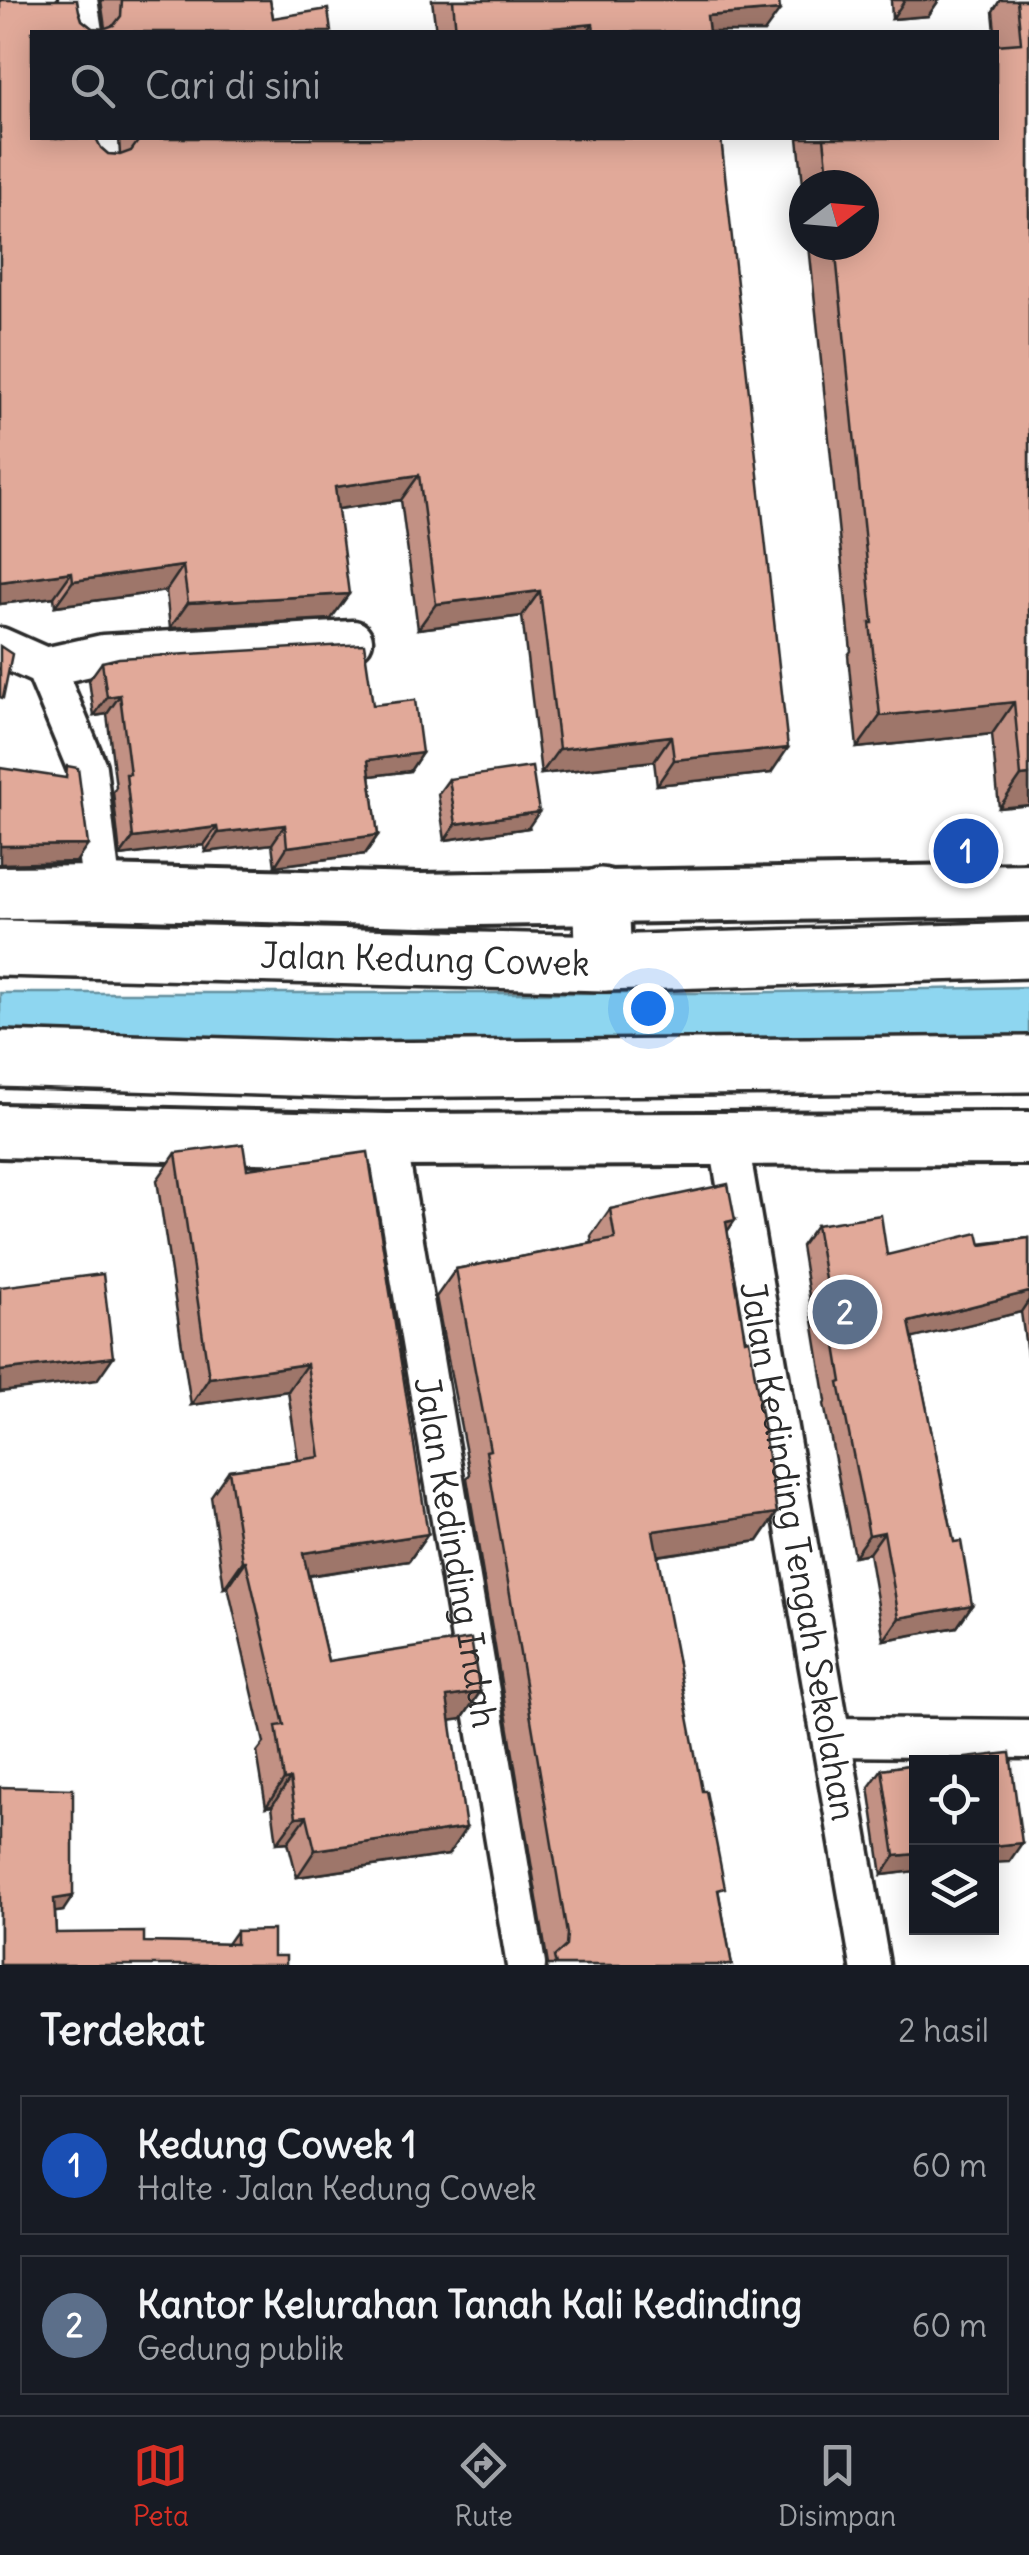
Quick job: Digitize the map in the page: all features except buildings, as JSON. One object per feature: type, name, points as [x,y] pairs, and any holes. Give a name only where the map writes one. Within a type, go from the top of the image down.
[{"type":"highway","points":[[601,896],[604,963]]},
{"type":"highway","name":"Jalan Kedung Cowek","points":[[0,948],[604,963],[1029,950]]},
{"type":"highway","points":[[0,1059],[355,1070],[1029,1064]]},
{"type":"main road","name":"Jalan Kedung Cowek","points":[[0,893],[420,900],[1029,890]]},
{"type":"main road","points":[[0,1130],[387,1140],[1029,1138]]},
{"type":"street","points":[[78,0],[83,30]]},
{"type":"street","points":[[0,647],[44,668],[102,654],[353,640]]},
{"type":"street","points":[[44,668],[87,768],[102,892]]},
{"type":"street","name":"Jalan Kedinding Tengah Sekolahan","points":[[728,1137],[870,1965]]},
{"type":"street","name":"Jalan Kedinding Indah","points":[[387,1140],[526,1965]]},
{"type":"street","points":[[832,1737],[1029,1738]]},
{"type":"water","points":[[1029,987],[1029,1040],[102,1044],[0,1041],[0,993],[732,993]]},
{"type":"place","name":"Kedung Cowek 1","points":[[966,851]]},
{"type":"place","name":"Kantor Kelurahan Tanah Kali Kedinding","points":[[845,1312]]}]
